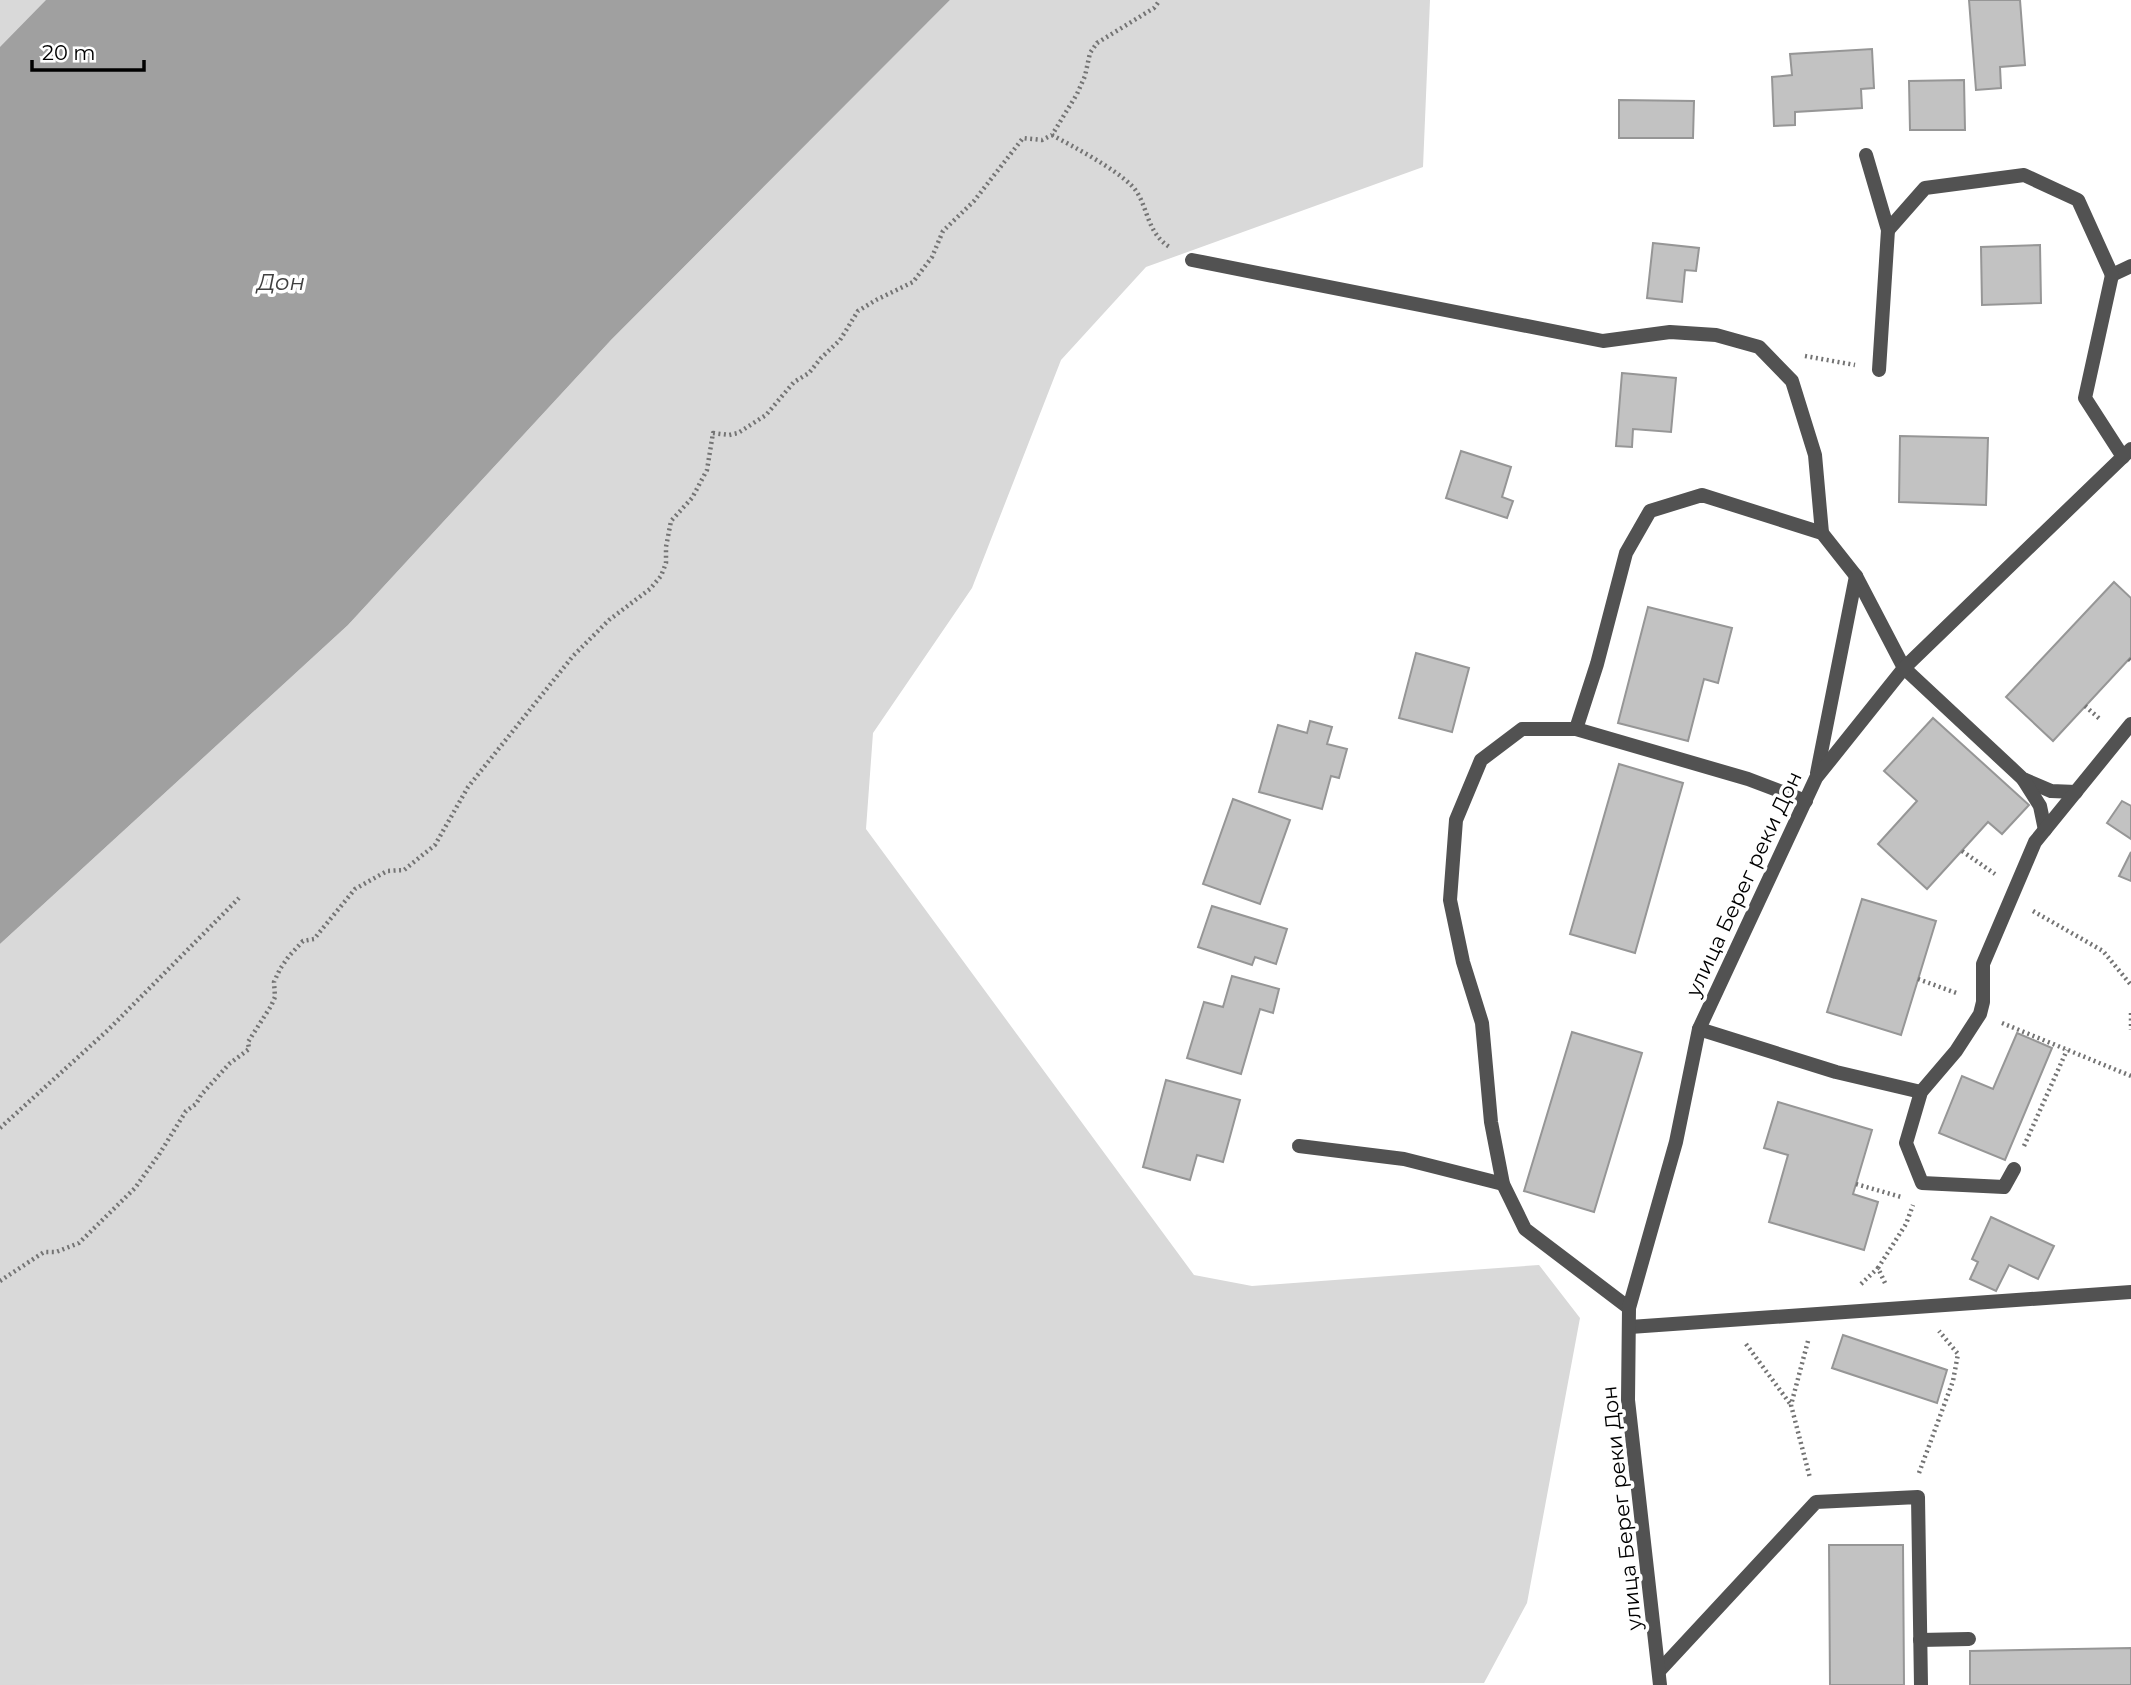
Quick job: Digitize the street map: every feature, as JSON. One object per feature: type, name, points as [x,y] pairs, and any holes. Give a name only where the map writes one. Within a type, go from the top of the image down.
[{"type":"street","points":[[1866,155],[1888,230],[1879,370]]},
{"type":"street","points":[[1888,230],[1925,188],[2024,175],[2078,200],[2112,275],[2085,398],[2127,453]]},
{"type":"street","points":[[1192,260],[1603,341],[1670,332],[1716,335],[1759,346],[1792,381],[1815,455],[1822,533],[1856,576],[1903,668],[2023,779],[2040,806],[2045,830]]},
{"type":"street","points":[[2112,275],[2131,266]]},
{"type":"street","name":"улица Берег реки Дон","points":[[1660,1678],[1628,1400],[1629,1308],[1676,1142],[1699,1029],[1816,778],[1903,668],[2127,453]]},
{"type":"street","points":[[1576,729],[1597,664],[1626,553],[1650,511],[1702,495],[1822,533]]},
{"type":"street","points":[[1816,778],[1856,576]]},
{"type":"street","points":[[2014,1169],[2004,1187],[1922,1183],[1906,1143],[1921,1092],[1956,1051],[1982,1008],[1983,964],[2035,842],[2131,724]]},
{"type":"street","points":[[1629,1308],[1525,1228],[1503,1184],[1491,1122],[1482,1023],[1463,962],[1450,900],[1457,820],[1480,760],[1522,729],[1576,729],[1748,779],[1806,801]]},
{"type":"street","points":[[2023,779],[2051,791],[2076,792]]},
{"type":"street","points":[[1699,1029],[1836,1072],[1921,1092]]},
{"type":"street","points":[[1299,1146],[1404,1158],[1503,1184]]},
{"type":"street","points":[[1630,1327],[1727,1318],[2131,1292]]},
{"type":"street","points":[[1660,1678],[1816,1502],[1917,1497],[1921,1685]]},
{"type":"street","points":[[1920,1640],[1969,1639]]},
{"type":"path","points":[[0,1281],[44,1252],[57,1252],[79,1243],[135,1188],[186,1111],[196,1104],[229,1064],[249,1049],[248,1042],[275,997],[274,982],[289,956],[303,941],[314,939],[355,889],[387,871],[404,870],[435,845],[468,787],[573,656],[609,620],[650,589],[661,576],[666,563],[671,521],[692,498],[707,470],[713,433],[738,433],[766,415],[794,382],[809,373],[840,340],[858,311],[913,282],[932,257],[943,231],[974,201],[1023,138],[1042,140],[1052,135],[1077,93],[1085,76],[1090,53],[1097,43],[1154,8],[1160,0]]},
{"type":"path","points":[[1052,135],[1078,148],[1133,186],[1159,241],[1192,260]]},
{"type":"path","points":[[1759,346],[1879,370]]},
{"type":"path","points":[[1962,851],[2013,893],[2103,951],[2131,985]]},
{"type":"path","points":[[0,1128],[108,1030],[239,898]]},
{"type":"path","points":[[1918,979],[2067,1050],[2131,1076]]},
{"type":"path","points":[[2131,1013],[2131,1030]]},
{"type":"path","points":[[2014,1169],[2067,1050]]},
{"type":"path","points":[[1791,1405],[1808,1338],[1829,1312],[1878,1268],[1906,1224],[1915,1201],[1856,1184]]},
{"type":"path","points":[[1878,1268],[1896,1307]]},
{"type":"path","points":[[1727,1318],[1791,1405],[1816,1502]]},
{"type":"path","points":[[1911,1497],[1953,1381],[1958,1354],[1940,1332],[1929,1330]]},
{"type":"shaded area","points":[[0,0],[68,0],[0,70]]},
{"type":"shaded area","points":[[950,0],[1430,0],[1423,167],[1146,267],[1061,360],[972,588],[873,733],[866,829],[1194,1275],[1252,1286],[1539,1265],[1580,1318],[1527,1603],[1484,1683],[0,1685],[0,944],[348,625],[611,340]]},
{"type":"water","name":"Дон","points":[[46,0],[950,0],[611,340],[348,625],[0,944],[0,47]]},
{"type":"building","points":[[1969,0],[2020,0],[2025,65],[2000,67],[2001,88],[1976,90]]},
{"type":"building","points":[[1872,49],[1874,88],[1861,89],[1862,108],[1795,112],[1795,125],[1774,126],[1772,77],[1792,75],[1790,54]]},
{"type":"building","points":[[1964,80],[1965,130],[1910,130],[1909,81]]},
{"type":"building","points":[[1619,100],[1694,101],[1693,138],[1619,138]]},
{"type":"building","points":[[1653,243],[1699,248],[1696,271],[1685,270],[1682,302],[1647,298]]},
{"type":"building","points":[[2040,245],[2041,303],[1982,305],[1981,247]]},
{"type":"building","points":[[1622,373],[1676,378],[1671,432],[1633,429],[1632,447],[1616,446]]},
{"type":"building","points":[[1900,436],[1988,438],[1986,505],[1899,502]]},
{"type":"building","points":[[1461,451],[1511,467],[1502,497],[1513,501],[1507,518],[1446,498]]},
{"type":"building","points":[[2114,582],[2131,598],[2131,657],[2053,741],[2006,697]]},
{"type":"building","points":[[1648,607],[1732,628],[1718,683],[1704,679],[1688,741],[1618,723]]},
{"type":"building","points":[[1416,653],[1469,668],[1452,732],[1399,718]]},
{"type":"building","points":[[1933,718],[2029,805],[2002,834],[1988,822],[1927,889],[1878,844],[1917,801],[1884,771]]},
{"type":"building","points":[[1310,721],[1332,727],[1327,744],[1347,749],[1339,778],[1331,776],[1322,809],[1259,792],[1278,725],[1307,733]]},
{"type":"building","points":[[1619,764],[1683,783],[1635,953],[1570,934]]},
{"type":"building","points":[[1233,799],[1290,820],[1260,904],[1203,884]]},
{"type":"building","points":[[2122,801],[2131,806],[2131,839],[2107,823]]},
{"type":"building","points":[[2131,852],[2131,881],[2119,876]]},
{"type":"building","points":[[1862,899],[1936,921],[1901,1035],[1827,1012]]},
{"type":"building","points":[[1212,906],[1287,929],[1276,964],[1255,957],[1252,965],[1198,947]]},
{"type":"building","points":[[1232,976],[1279,989],[1273,1013],[1260,1009],[1241,1074],[1187,1058],[1204,1002],[1223,1007]]},
{"type":"building","points":[[1572,1032],[1642,1053],[1594,1212],[1524,1191]]},
{"type":"building","points":[[2017,1033],[2052,1048],[2005,1160],[1939,1133],[1962,1076],[1993,1089]]},
{"type":"building","points":[[1166,1080],[1240,1100],[1223,1162],[1197,1155],[1190,1180],[1143,1167]]},
{"type":"building","points":[[1778,1102],[1872,1130],[1853,1194],[1878,1202],[1864,1250],[1769,1222],[1788,1155],[1764,1148]]},
{"type":"building","points":[[1991,1217],[2054,1246],[2038,1279],[2009,1265],[1996,1291],[1970,1279],[1978,1262],[1972,1259]]},
{"type":"building","points":[[1843,1335],[1947,1370],[1937,1403],[1832,1368]]},
{"type":"building","points":[[1829,1545],[1903,1545],[1904,1685],[1830,1685]]},
{"type":"building","points":[[2131,1648],[2131,1685],[1970,1685],[1970,1651]]}]
